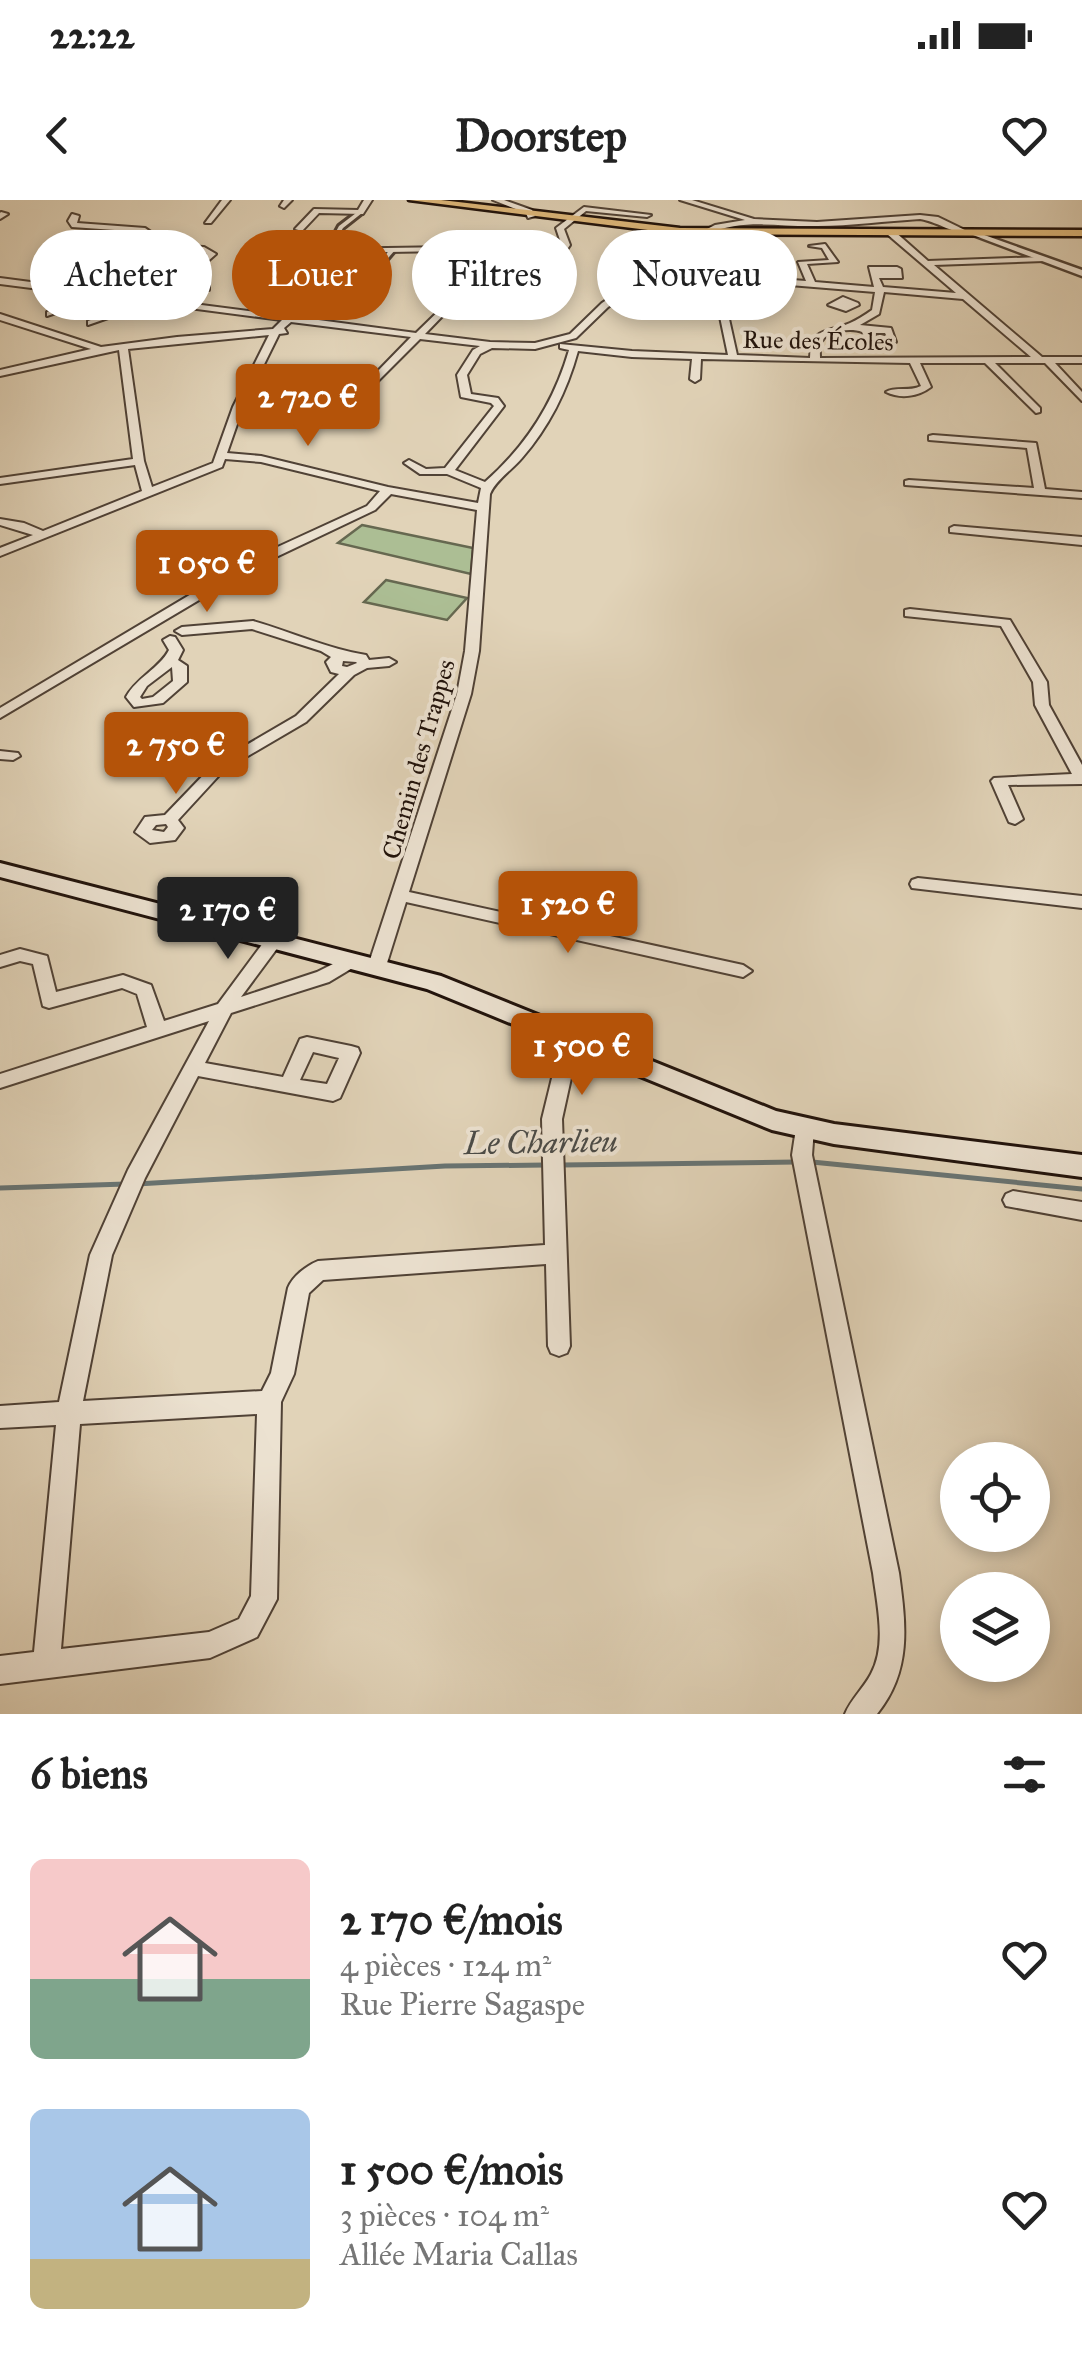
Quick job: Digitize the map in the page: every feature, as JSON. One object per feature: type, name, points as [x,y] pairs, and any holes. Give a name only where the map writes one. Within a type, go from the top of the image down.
[{"type":"main road","points":[[414,200],[669,230]]},
{"type":"main road","points":[[797,232],[1082,233]]},
{"type":"main road","points":[[0,870],[365,963],[494,1004],[731,1106],[804,1128],[1082,1166]]},
{"type":"street","points":[[208,221],[226,200]]},
{"type":"street","points":[[339,230],[368,200]]},
{"type":"street","points":[[498,200],[530,212],[530,216]]},
{"type":"street","points":[[498,200],[510,200]]},
{"type":"street","points":[[684,200],[760,222]]},
{"type":"street","points":[[299,229],[305,227],[316,208],[360,212]]},
{"type":"street","points":[[561,230],[584,209],[646,215]]},
{"type":"street","points":[[76,216],[72,221],[75,225],[144,230]]},
{"type":"street","points":[[710,230],[760,222],[821,224],[928,218],[1082,274]]},
{"type":"street","points":[[890,232],[1045,362],[1082,398]]},
{"type":"street","points":[[812,246],[824,246],[834,262],[802,262],[812,285]]},
{"type":"street","points":[[392,250],[412,250]]},
{"type":"street","points":[[928,263],[1041,258]]},
{"type":"street","points":[[874,275],[880,290],[879,307]]},
{"type":"street","points":[[0,281],[30,285]]},
{"type":"street","points":[[797,284],[963,296]]},
{"type":"street","points":[[700,303],[762,304],[761,308],[700,303]]},
{"type":"street","points":[[856,306],[879,307]]},
{"type":"street","points":[[815,361],[815,344],[820,335],[853,325],[879,307]]},
{"type":"street","points":[[554,344],[573,336],[597,314]]},
{"type":"street","points":[[0,317],[97,348],[98,352]]},
{"type":"street","points":[[92,324],[102,320]]},
{"type":"street","points":[[0,552],[218,466],[238,408],[275,332],[286,320],[350,327]]},
{"type":"street","points":[[342,414],[434,320]]},
{"type":"street","points":[[725,320],[733,358]]},
{"type":"street","points":[[853,325],[866,330]]},
{"type":"street","points":[[0,373],[43,360],[202,336],[350,327]]},
{"type":"street","name":"Rue des Écoles","points":[[350,327],[490,345],[554,344],[574,349],[697,357],[815,361],[1082,360]]},
{"type":"street","points":[[466,397],[462,374],[476,352],[490,345]]},
{"type":"street","points":[[123,348],[139,461],[148,494]]},
{"type":"street","points":[[428,497],[487,486],[530,445],[571,363],[574,349]]},
{"type":"street","points":[[695,379],[697,357]]},
{"type":"street","points":[[890,392],[915,393],[926,387],[914,361]]},
{"type":"street","points":[[989,362],[1036,410]]},
{"type":"street","points":[[448,471],[499,406],[494,400],[466,397],[453,406]]},
{"type":"street","points":[[933,438],[1032,444],[1040,492]]},
{"type":"street","points":[[223,456],[261,459],[388,490],[482,506]]},
{"type":"street","points":[[0,480],[139,461]]},
{"type":"street","points":[[409,463],[424,472],[448,471],[487,486]]},
{"type":"street","points":[[909,483],[1082,495]]},
{"type":"street","name":"Chemin des Trappes","points":[[365,963],[402,896],[464,694],[472,651],[482,506],[487,486]]},
{"type":"street","points":[[0,714],[248,565],[371,508],[388,490]]},
{"type":"street","points":[[0,522],[20,524],[44,535]]},
{"type":"street","points":[[954,533],[1082,544]]},
{"type":"street","points":[[910,613],[1005,623],[1040,682],[1042,705],[1082,779],[999,781],[1016,819]]},
{"type":"street","points":[[154,622],[176,636]]},
{"type":"street","points":[[139,631],[176,636],[253,625],[326,648],[340,656],[333,662],[336,669],[389,662]]},
{"type":"street","points":[[172,662],[176,636]]},
{"type":"street","points":[[170,819],[220,767],[301,719],[356,668]]},
{"type":"street","points":[[918,884],[1082,902]]},
{"type":"street","points":[[402,896],[743,972]]},
{"type":"street","points":[[46,1663],[69,1412],[101,1255],[134,1176],[192,1068],[238,986],[258,965],[274,939]]},
{"type":"street","points":[[0,961],[20,955],[41,960],[49,1001],[123,981],[145,990],[158,1031]]},
{"type":"street","points":[[0,1081],[365,963]]},
{"type":"street","points":[[559,1346],[552,1120],[571,1037]]},
{"type":"street","points":[[192,1068],[290,1084]]},
{"type":"street","points":[[804,1128],[804,1163],[886,1573],[893,1638],[882,1690],[859,1714]]},
{"type":"street","points":[[1013,1200],[1082,1211]]},
{"type":"street","points":[[0,1670],[210,1645],[248,1628],[264,1599],[269,1402],[282,1374],[299,1288],[318,1270],[555,1254]]},
{"type":"street","points":[[0,1417],[269,1402]]},
{"type":"green space","points":[[362,525],[473,548],[471,574],[338,543]]},
{"type":"green space","points":[[386,580],[467,598],[447,620],[364,602]]},
{"type":"waterway","name":"Le Charlieu","points":[[562,1165],[796,1162]]},
{"type":"waterway","name":"Le Charlieu","points":[[812,1162],[1082,1189]]},
{"type":"waterway","name":"Le Charlieu","points":[[137,1184],[445,1166],[546,1165]]},
{"type":"waterway","name":"Le Charlieu","points":[[0,1188],[126,1184]]}]
